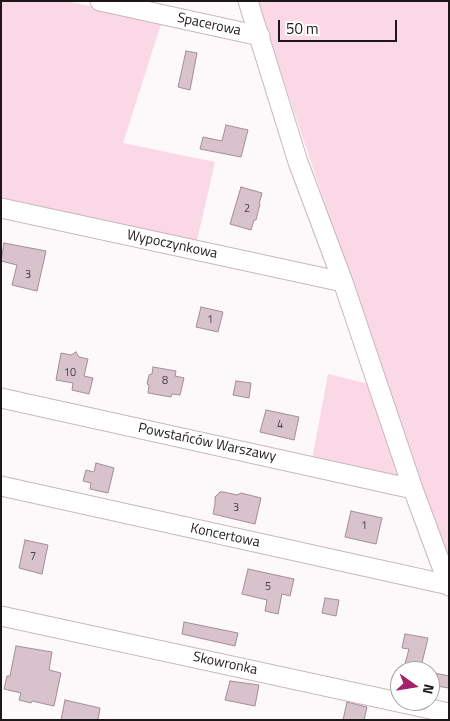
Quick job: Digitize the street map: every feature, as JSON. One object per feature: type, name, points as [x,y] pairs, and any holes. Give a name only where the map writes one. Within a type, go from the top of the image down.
[{"type":"street","name":"Spacerowa","points":[[100,1],[260,36]]},
{"type":"street","points":[[248,1],[298,162],[343,282],[413,489],[449,586]]},
{"type":"street","name":"Wypoczynkowa","points":[[1,208],[343,282]]},
{"type":"street","name":"Powstańców Warszawy","points":[[1,398],[413,489]]},
{"type":"street","name":"Koncertowa","points":[[1,486],[449,586]]},
{"type":"street","name":"Skowronka","points":[[1,616],[449,713]]},
{"type":"shaded area","points":[[1,1],[66,1],[162,21],[123,143],[215,162],[197,241],[1,199]]},
{"type":"shaded area","points":[[257,1],[449,1],[449,567],[417,479]]},
{"type":"shaded area","points":[[328,374],[374,385],[407,483],[312,460]]},
{"type":"building","points":[[186,51],[197,53],[190,90],[178,87]]},
{"type":"building","points":[[226,125],[248,130],[241,157],[200,149],[203,137],[222,141]]},
{"type":"building","points":[[241,187],[262,193],[256,220],[254,220],[251,230],[230,224]]},
{"type":"building","points":[[4,243],[46,251],[37,291],[12,285],[17,265],[1,261]]},
{"type":"building","points":[[201,307],[223,312],[218,332],[196,327]]},
{"type":"building","points":[[76,352],[79,357],[88,359],[84,376],[93,378],[89,394],[72,390],[73,383],[56,380],[61,353],[71,355]]},
{"type":"building","points":[[153,367],[176,371],[175,376],[184,378],[180,395],[172,394],[171,397],[148,393],[149,385],[147,384]]},
{"type":"building","points":[[236,381],[251,383],[249,398],[233,395]]},
{"type":"building","points":[[266,410],[299,417],[294,440],[260,432]]},
{"type":"building","points":[[96,463],[114,468],[108,493],[90,489],[91,483],[83,481],[86,470],[94,472]]},
{"type":"building","points":[[220,492],[237,495],[241,493],[261,498],[255,524],[213,514],[215,497]]},
{"type":"building","points":[[351,511],[382,518],[376,544],[345,537]]},
{"type":"building","points":[[25,540],[48,545],[42,574],[19,568]]},
{"type":"building","points":[[248,569],[294,579],[290,596],[282,594],[278,614],[265,611],[267,600],[242,594]]},
{"type":"building","points":[[325,598],[339,600],[336,616],[322,613]]},
{"type":"building","points":[[184,622],[238,633],[235,646],[182,634]]},
{"type":"building","points":[[405,634],[428,638],[422,661],[406,661],[409,649],[402,648]]},
{"type":"building","points":[[16,646],[52,652],[49,670],[61,673],[54,706],[19,700],[21,693],[4,689],[7,676],[10,676]]},
{"type":"building","points":[[440,674],[449,676],[449,688],[440,687]]},
{"type":"building","points":[[230,681],[259,685],[255,706],[225,700]]},
{"type":"building","points":[[65,700],[100,708],[98,720],[61,720]]},
{"type":"building","points":[[347,702],[367,707],[364,720],[343,720]]}]
